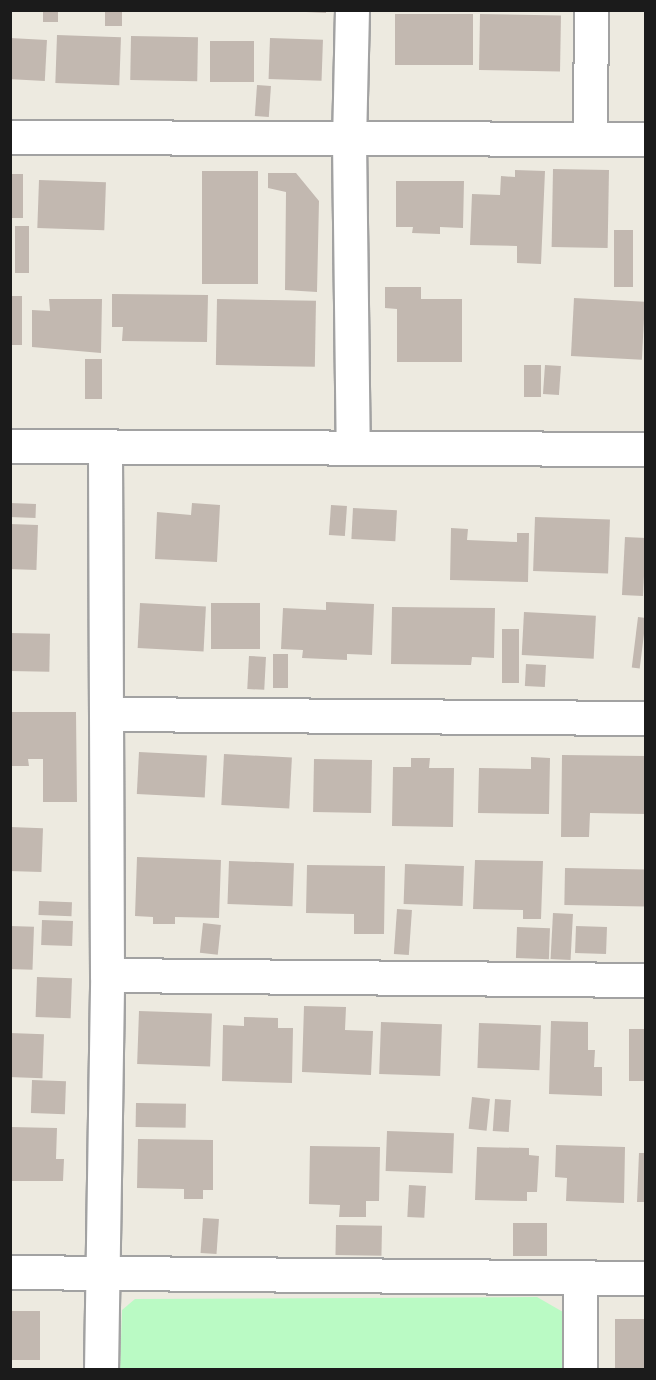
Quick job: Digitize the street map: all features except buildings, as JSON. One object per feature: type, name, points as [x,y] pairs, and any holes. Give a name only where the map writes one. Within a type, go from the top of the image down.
[{"type":"street","points":[[352,10],[349,140],[353,447]]},
{"type":"street","points":[[590,138],[591,10]]},
{"type":"street","points":[[10,137],[349,140],[645,139]]},
{"type":"street","points":[[10,446],[645,449]]},
{"type":"street","points":[[101,1370],[107,975],[108,714],[105,446]]},
{"type":"street","points":[[108,714],[645,718]]},
{"type":"street","points":[[107,975],[645,980]]},
{"type":"street","points":[[10,1272],[645,1278]]},
{"type":"street","points":[[580,1277],[580,1370]]},
{"type":"green space","points":[[537,1297],[563,1312],[563,1369],[120,1369],[122,1310],[135,1299]]}]
